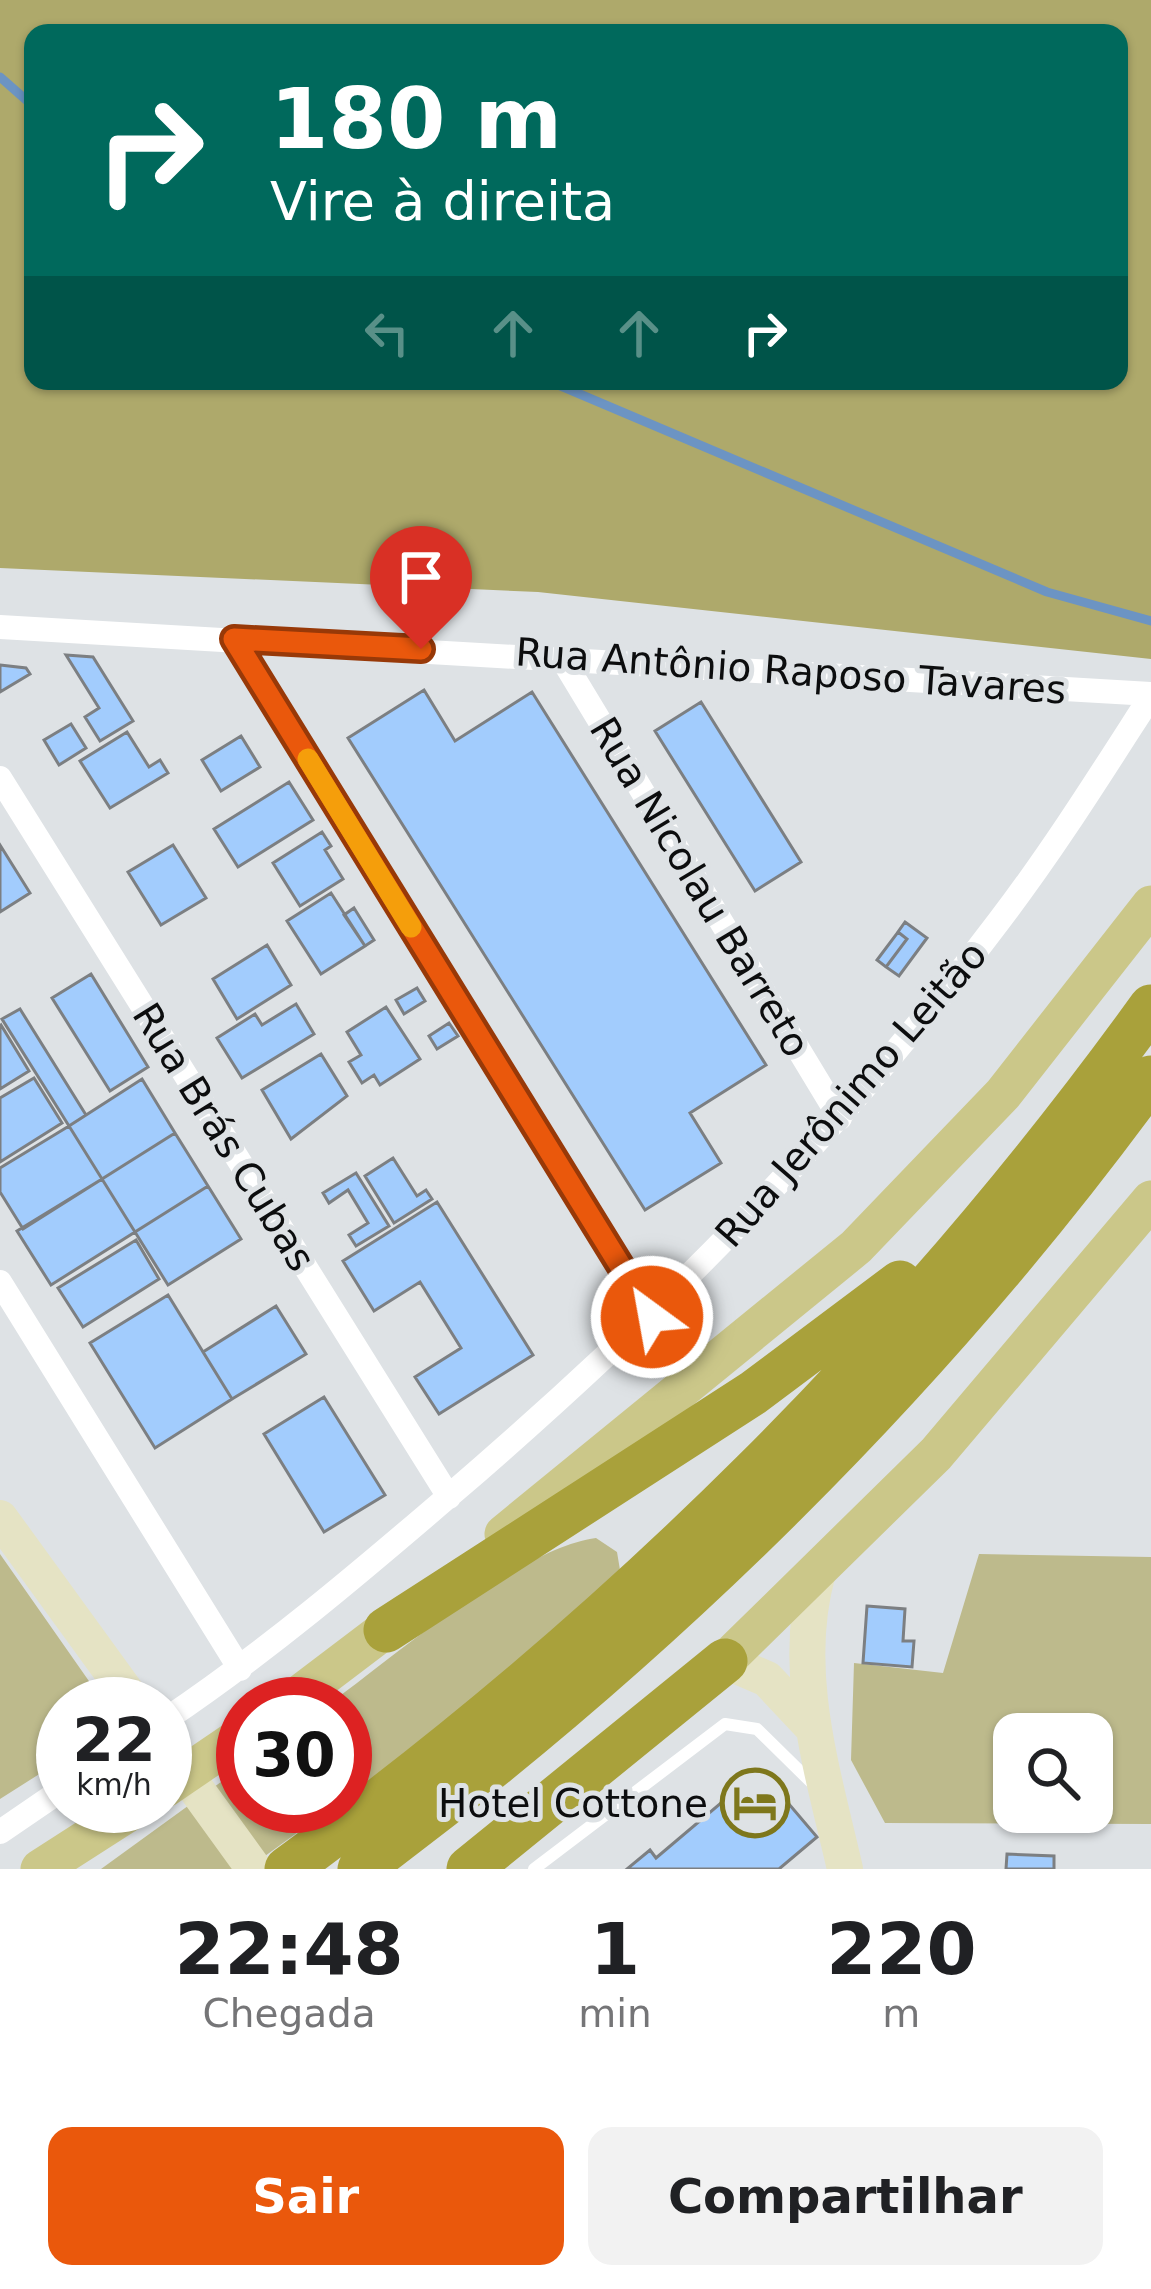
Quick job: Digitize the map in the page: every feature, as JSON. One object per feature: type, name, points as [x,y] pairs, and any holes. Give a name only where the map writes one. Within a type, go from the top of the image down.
[{"type":"highway","points":[[287,1869],[488,1714],[668,1554],[814,1411],[992,1211],[1151,1007]]},
{"type":"highway","points":[[360,1869],[520,1744],[769,1518],[976,1298],[1151,1078]]},
{"type":"highway","points":[[386,1630],[792,1367],[992,1211]]},
{"type":"highway","points":[[469,1869],[725,1660]]},
{"type":"main road","points":[[323,1677],[856,1247],[1003,1094],[1151,905]]},
{"type":"main road","points":[[812,1728],[766,1679],[725,1660],[936,1454],[1151,1200]]},
{"type":"main road","points":[[0,1518],[116,1677]]},
{"type":"main road","points":[[818,1572],[806,1637],[812,1728],[845,1869]]},
{"type":"main road","points":[[192,1783],[254,1869]]},
{"type":"main road","points":[[40,1869],[96,1833]]},
{"type":"street","name":"Rua Antônio Raposo Tavares","points":[[0,627],[1151,695]]},
{"type":"street","points":[[234,639],[652,1317]]},
{"type":"street","name":"Rua Nicolau Barreto","points":[[561,657],[840,1118]]},
{"type":"street","name":"Rua Jerônimo Leitão","points":[[192,1702],[240,1670],[448,1496],[652,1317],[840,1118],[1000,921],[1151,695]]},
{"type":"street","name":"Rua Brás Cubas","points":[[0,778],[448,1496]]},
{"type":"street","points":[[0,1282],[240,1670]]},
{"type":"street","points":[[0,1832],[36,1808]]},
{"type":"lane","points":[[534,1869],[724,1724],[757,1729],[830,1800]]},
{"type":"shaded area","points":[[0,0],[1151,0],[1151,659],[538,592],[0,568]]},
{"type":"shaded area","points":[[596,1538],[617,1552],[620,1570],[486,1694],[372,1778],[372,1677],[364,1677],[495,1583],[565,1546]]},
{"type":"shaded area","points":[[0,1554],[86,1677],[36,1677],[36,1776],[0,1799]]},
{"type":"shaded area","points":[[979,1554],[1151,1557],[1151,1824],[1113,1824],[1113,1713],[993,1713],[993,1823],[885,1823],[851,1760],[854,1663],[943,1673]]},
{"type":"shaded area","points":[[216,1786],[216,1833],[297,1833],[247,1869],[101,1869],[151,1833],[192,1833],[192,1803]]},
{"type":"building","points":[[66,655],[93,657],[133,721],[100,741],[85,717],[99,708]]},
{"type":"building","points":[[0,665],[26,668],[30,674],[0,692]]},
{"type":"building","points":[[424,690],[455,741],[532,692],[766,1065],[690,1113],[721,1163],[645,1210],[348,738]]},
{"type":"building","points":[[701,702],[801,862],[755,891],[655,731]]},
{"type":"building","points":[[71,724],[86,748],[59,765],[44,740]]},
{"type":"building","points":[[127,732],[149,767],[160,760],[168,773],[110,808],[80,761]]},
{"type":"building","points":[[241,736],[260,767],[221,791],[202,760]]},
{"type":"building","points":[[289,782],[313,820],[238,867],[214,829]]},
{"type":"building","points":[[322,832],[331,846],[325,850],[343,879],[300,906],[273,863]]},
{"type":"building","points":[[0,845],[30,893],[0,912]]},
{"type":"building","points":[[173,845],[206,898],[161,925],[128,872]]},
{"type":"building","points":[[331,893],[365,946],[321,974],[287,921]]},
{"type":"building","points":[[354,908],[374,940],[365,946],[344,915]]},
{"type":"building","points":[[905,922],[927,938],[899,976],[886,967],[907,939],[898,932]]},
{"type":"building","points":[[898,932],[907,939],[886,967],[877,960]]},
{"type":"building","points":[[267,945],[291,985],[237,1019],[213,979]]},
{"type":"building","points":[[91,974],[148,1067],[110,1091],[52,998]]},
{"type":"building","points":[[417,988],[425,1001],[404,1014],[396,1000]]},
{"type":"building","points":[[296,1004],[314,1034],[242,1078],[217,1038],[255,1014],[262,1025]]},
{"type":"building","points":[[386,1007],[420,1059],[380,1085],[374,1075],[362,1083],[349,1062],[361,1055],[347,1032]]},
{"type":"building","points":[[20,1009],[86,1115],[69,1126],[2,1019]]},
{"type":"building","points":[[449,1023],[458,1036],[437,1049],[429,1036]]},
{"type":"building","points":[[0,1026],[29,1071],[0,1089]]},
{"type":"building","points":[[321,1054],[347,1096],[291,1139],[262,1090]]},
{"type":"building","points":[[34,1078],[62,1123],[0,1162],[0,1098]]},
{"type":"building","points":[[142,1079],[175,1133],[102,1179],[69,1126]]},
{"type":"building","points":[[69,1126],[102,1179],[23,1229],[0,1192],[0,1168]]},
{"type":"building","points":[[175,1133],[208,1186],[135,1232],[102,1179]]},
{"type":"building","points":[[393,1158],[417,1196],[426,1190],[432,1199],[394,1223],[365,1176]]},
{"type":"building","points":[[356,1173],[389,1226],[356,1246],[349,1235],[368,1223],[348,1190],[329,1203],[323,1193]]},
{"type":"building","points":[[102,1179],[135,1232],[51,1285],[17,1231]]},
{"type":"building","points":[[208,1186],[241,1239],[168,1285],[135,1232]]},
{"type":"building","points":[[437,1202],[533,1355],[439,1414],[415,1377],[461,1348],[420,1282],[374,1311],[343,1261]]},
{"type":"building","points":[[136,1240],[159,1279],[83,1327],[58,1288]]},
{"type":"building","points":[[168,1295],[232,1399],[155,1448],[90,1343]]},
{"type":"building","points":[[276,1306],[306,1354],[232,1399],[203,1352]]},
{"type":"building","points":[[324,1397],[385,1495],[324,1532],[264,1434]]},
{"type":"building","points":[[867,1606],[905,1609],[903,1641],[914,1641],[912,1667],[863,1663]]},
{"type":"building","name":"Hotel Cottone","points":[[760,1770],[817,1837],[779,1869],[627,1869],[650,1850],[656,1858]]},
{"type":"building","points":[[1007,1854],[1054,1856],[1054,1869],[1006,1869]]},
{"type":"waterway","points":[[0,77],[24,98]]},
{"type":"waterway","points":[[570,390],[1047,592],[1151,621]]},
{"type":"slow traffic","points":[[308,759],[411,927]]},
{"type":"place","name":"Hotel Cottone","points":[[755,1803]]},
{"type":"route","points":[[421,649],[234,639],[652,1317]]}]
